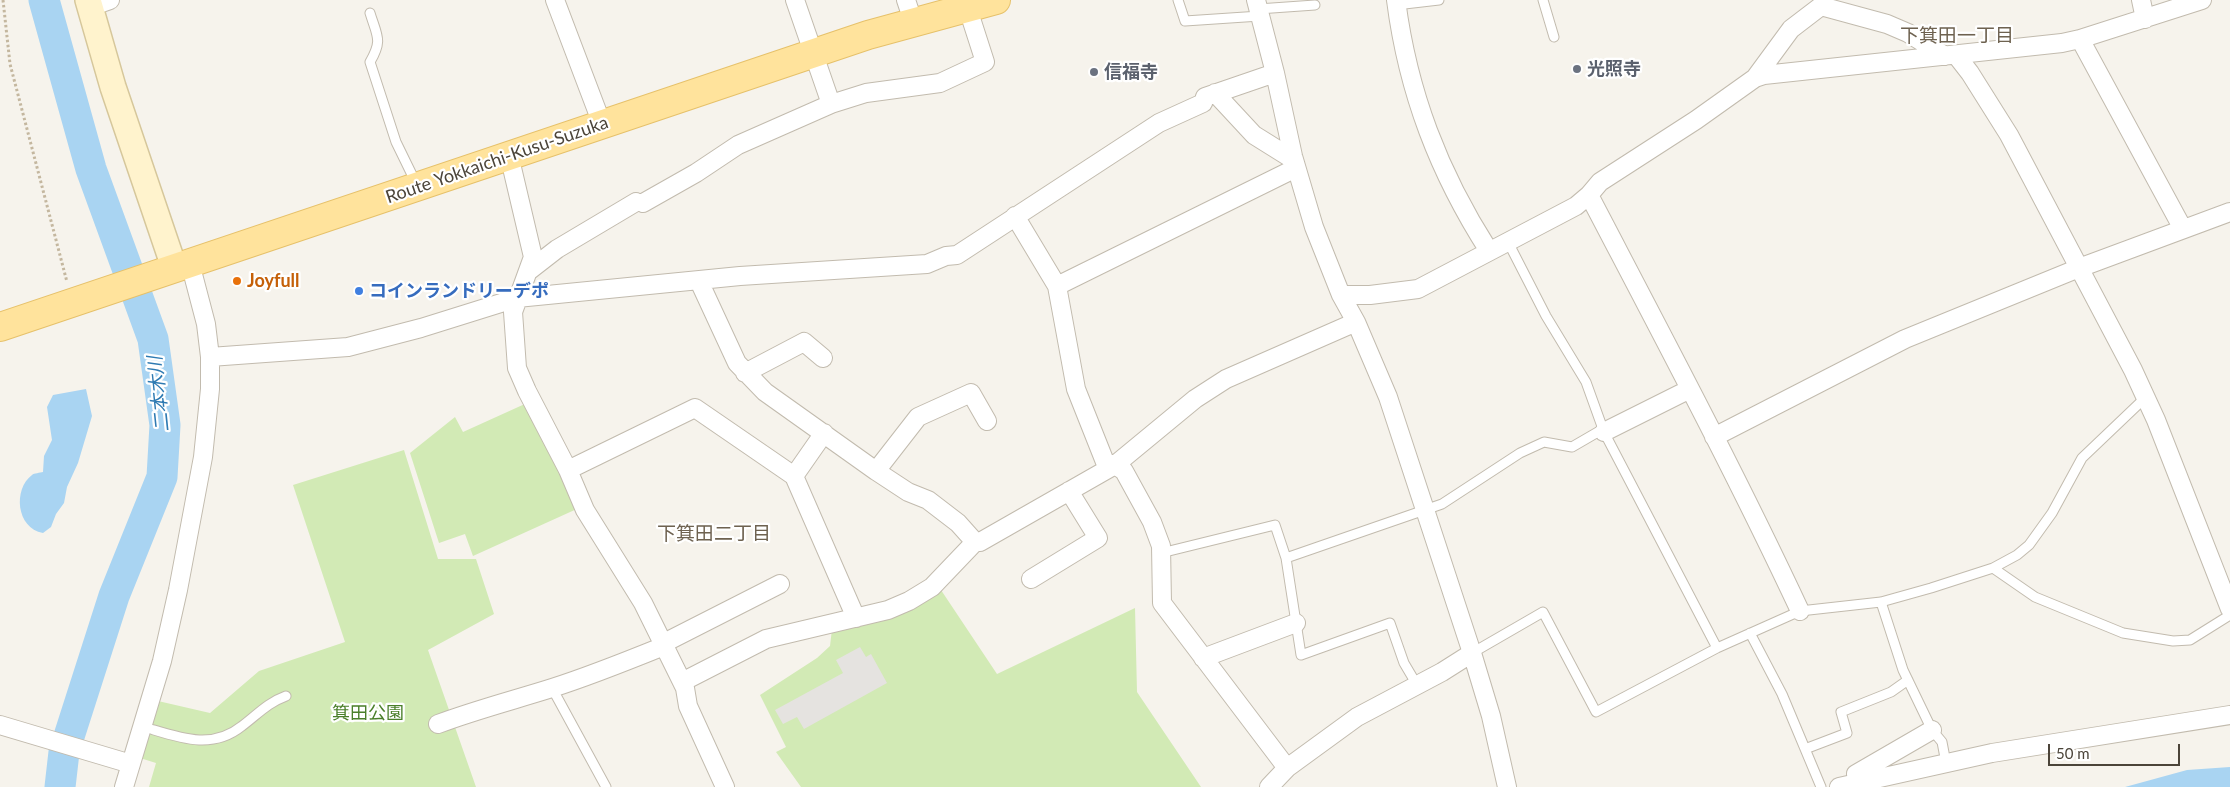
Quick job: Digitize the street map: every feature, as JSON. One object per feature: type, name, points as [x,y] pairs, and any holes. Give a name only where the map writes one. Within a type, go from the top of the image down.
[{"type":"main road","name":"Route Yokkaichi-Kusu-Suzuka","points":[[0,327],[815,53],[910,11],[996,0]]},
{"type":"street","points":[[555,0],[602,124]]},
{"type":"street","points":[[795,0],[815,53],[831,104]]},
{"type":"street","points":[[2141,0],[2145,19]]},
{"type":"street","points":[[1341,295],[1370,295],[1418,289],[1576,206],[1589,196],[1600,182],[1696,120],[1756,78],[1764,75],[2062,43],[2202,0]]},
{"type":"street","points":[[96,2],[113,87],[175,267],[206,324],[210,357],[210,389],[204,448],[192,521],[162,661],[144,727],[127,762],[124,787]]},
{"type":"street","points":[[530,270],[557,249],[696,173],[738,145],[831,104],[866,93],[940,83],[985,62],[967,3]]},
{"type":"street","points":[[1396,3],[1406,65],[1431,142],[1471,223],[1489,251]]},
{"type":"street","points":[[1756,78],[1790,29],[1821,3],[1887,24],[1908,33],[1951,56],[1970,73],[2009,135],[2146,397],[2230,609]]},
{"type":"street","points":[[1258,8],[1275,73],[1295,164],[1314,227],[1341,295],[1356,322],[1388,397],[1472,653],[1491,716],[1507,787]]},
{"type":"street","points":[[2080,39],[2183,229]]},
{"type":"street","points":[[210,357],[348,346],[421,328],[517,298],[785,272],[927,264],[946,256],[957,255],[1159,123],[1203,103],[1205,97],[1275,73]]},
{"type":"street","points":[[1215,93],[1254,135],[1295,164]]},
{"type":"street","points":[[509,155],[533,257],[530,270],[521,285],[513,312],[517,368],[568,470],[585,510],[643,603],[682,682],[688,706],[725,787]]},
{"type":"street","points":[[1057,286],[1295,164]]},
{"type":"street","points":[[1589,196],[1690,389],[1800,611]]},
{"type":"street","points":[[1714,437],[1905,339],[2079,268],[2230,212]]},
{"type":"street","points":[[1015,216],[1057,286],[1076,388],[1105,462],[1115,465],[1124,471],[1152,522],[1161,546],[1162,603],[1287,768]]},
{"type":"street","points":[[699,281],[737,362],[745,373],[765,392],[876,471],[908,492],[928,500],[958,523],[975,542]]},
{"type":"street","points":[[682,682],[766,639],[888,610],[921,595],[932,587],[975,542],[980,542],[1115,465],[1195,400],[1226,379],[1356,322]]},
{"type":"street","points":[[745,373],[804,342],[823,358]]},
{"type":"street","points":[[1604,431],[1690,389]]},
{"type":"street","points":[[876,471],[918,417],[971,392],[987,421]]},
{"type":"street","points":[[568,470],[695,408],[794,476],[856,618]]},
{"type":"street","points":[[794,476],[824,433]]},
{"type":"street","points":[[1031,579],[1098,538],[1069,491]]},
{"type":"street","points":[[438,724],[478,709],[552,688],[626,662],[663,645],[780,584]]},
{"type":"street","points":[[1203,658],[1296,623]]},
{"type":"street","points":[[1269,787],[1287,768],[1357,717],[1472,653]]},
{"type":"street","points":[[1839,787],[1992,753],[2230,715]]},
{"type":"street","points":[[0,725],[127,762]]},
{"type":"street","points":[[1857,782],[1856,774],[1932,730]]},
{"type":"lane","points":[[1178,0],[1185,21],[1258,8],[1315,5]]},
{"type":"lane","points":[[1396,3],[1438,0]]},
{"type":"lane","points":[[1543,0],[1554,37]]},
{"type":"lane","points":[[370,13],[378,38],[378,48],[370,62],[396,142],[417,187]]},
{"type":"lane","points":[[1508,242],[1546,316],[1586,382],[1604,431],[1717,648]]},
{"type":"lane","points":[[1472,653],[1543,612],[1596,712],[1717,648],[1800,611],[1881,602],[1993,568],[2017,555],[2029,545],[2052,513],[2082,458],[2146,397]]},
{"type":"lane","points":[[1286,558],[1442,504],[1520,453],[1544,442],[1572,447],[1604,431]]},
{"type":"lane","points":[[1161,553],[1275,525],[1286,558],[1301,655],[1390,624],[1404,663],[1417,685]]},
{"type":"lane","points":[[1993,568],[2035,597],[2123,633],[2173,642],[2190,640],[2230,615]]},
{"type":"lane","points":[[1881,602],[1908,680],[1932,730],[1942,742],[1946,763]]},
{"type":"lane","points":[[1750,633],[1782,694],[1821,787]]},
{"type":"lane","points":[[1805,749],[1847,732],[1841,712],[1891,692],[1908,680]]},
{"type":"lane","points":[[552,688],[606,787]]},
{"type":"lane","points":[[144,727],[190,741],[208,741],[234,732],[268,704],[286,696]]},
{"type":"path","points":[[3,0],[10,64],[73,301]]},
{"type":"green space","points":[[527,403],[579,508],[473,556],[465,534],[439,543],[410,453],[455,417],[463,432]]},
{"type":"green space","name":"箕田公園","points":[[404,450],[438,559],[476,559],[494,614],[428,650],[476,787],[149,787],[156,763],[140,758],[158,701],[210,713],[259,671],[345,642],[293,485]]},
{"type":"green space","points":[[939,587],[997,674],[1135,608],[1137,692],[1201,787],[801,787],[776,752],[786,747],[760,695],[817,658],[830,646],[832,629]]},
{"type":"shaded area","points":[[860,647],[866,657],[871,654],[887,683],[804,729],[797,717],[783,724],[775,710],[843,673],[836,660]]},
{"type":"water","points":[[86,389],[92,416],[78,463],[67,487],[64,503],[56,514],[51,527],[43,533],[34,530],[27,524],[23,516],[20,498],[26,481],[32,475],[43,472],[44,456],[52,440],[47,407],[53,395]]},
{"type":"water","points":[[2230,767],[2230,787],[2125,787],[2187,770]]},
{"type":"waterway","name":"二本木川","points":[[44,0],[91,169],[153,339],[165,425],[162,477],[114,596],[64,752],[60,787]]},
{"type":"place","name":"光照寺","points":[[1577,69]]},
{"type":"place","name":"信福寺","points":[[1094,72]]},
{"type":"place","name":"Joyfull","points":[[237,281]]},
{"type":"place","name":"コインランドリーデポ","points":[[359,291]]},
{"type":"district","name":"下箕田一丁目","points":[[1957,36]]},
{"type":"district","name":"下箕田二丁目","points":[[714,534]]}]
